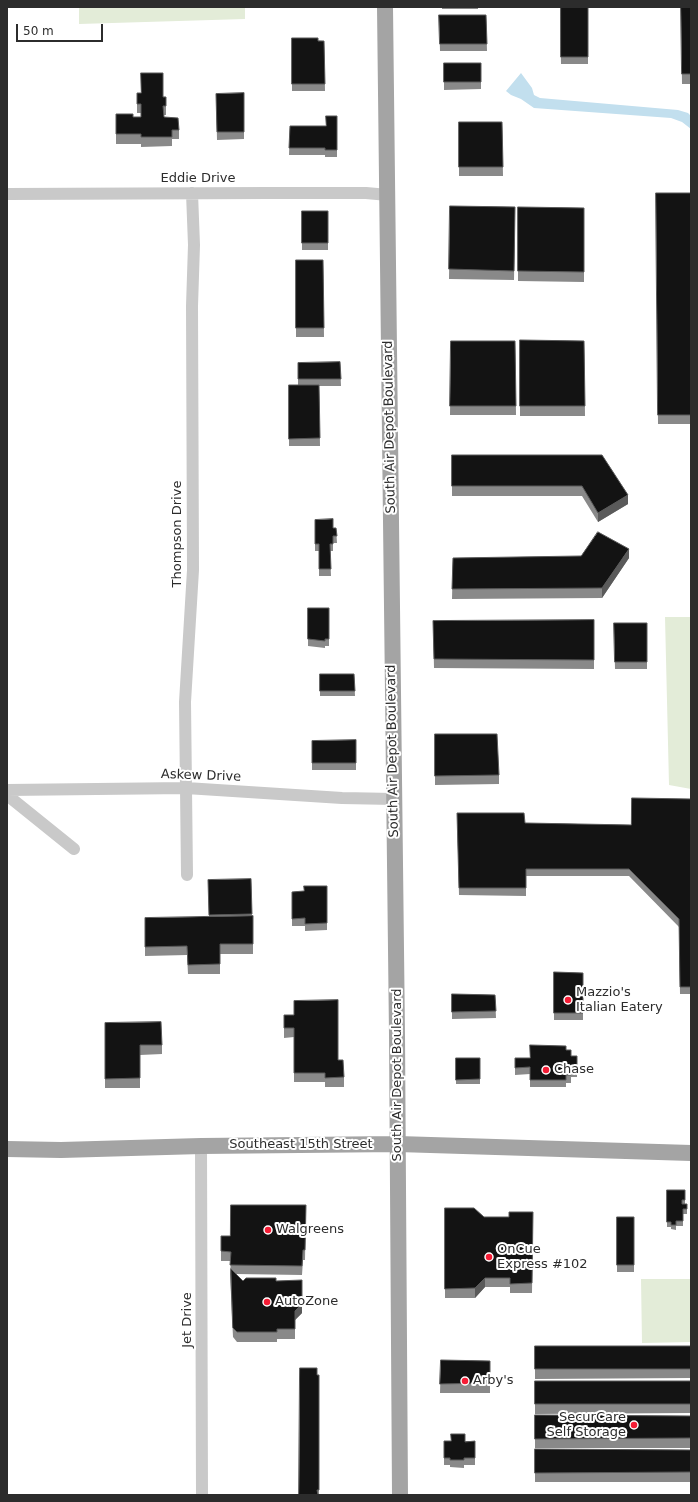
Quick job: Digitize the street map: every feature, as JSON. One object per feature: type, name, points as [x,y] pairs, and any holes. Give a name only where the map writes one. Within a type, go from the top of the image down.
[{"type":"main road","name":"South Air Depot Boulevard","points":[[385,7],[398,1144],[400,1495]]},
{"type":"main road","name":"Southeast 15th Street","points":[[7,1149],[61,1150],[201,1146],[398,1144],[691,1153]]},
{"type":"street","name":"Thompson Drive","points":[[186,875],[185,702],[193,570],[192,306],[194,246],[192,193]]},
{"type":"street","name":"Eddie Drive","points":[[7,194],[366,193],[388,195]]},
{"type":"street","name":"Askew Drive","points":[[7,790],[186,788],[394,799]]},
{"type":"street","points":[[7,795],[74,849]]},
{"type":"street","name":"Jet Drive","points":[[201,1146],[202,1495]]},
{"type":"green space","points":[[79,7],[245,7],[245,19],[79,24]]},
{"type":"green space","points":[[665,617],[691,617],[691,789],[669,785]]},
{"type":"green space","points":[[641,1279],[691,1279],[691,1342],[642,1343]]},
{"type":"water","points":[[521,73],[532,88],[534,95],[540,98],[678,110],[688,113],[691,116],[691,129],[682,122],[671,118],[534,108],[506,91]]},
{"type":"building","points":[[561,7],[588,7],[588,57],[561,57]]},
{"type":"building","points":[[681,7],[691,7],[691,74],[682,74]]},
{"type":"building","points":[[439,15],[486,15],[487,44],[440,44]]},
{"type":"building","points":[[292,38],[318,38],[318,41],[324,41],[325,84],[292,84]]},
{"type":"building","points":[[444,63],[481,63],[481,82],[444,82]]},
{"type":"building","points":[[141,73],[163,73],[163,97],[166,97],[166,106],[163,106],[164,117],[178,118],[179,130],[172,130],[172,137],[141,137],[141,134],[116,134],[116,114],[133,114],[133,117],[141,117],[141,104],[137,104],[137,93],[141,93]]},
{"type":"building","points":[[244,93],[244,132],[217,132],[216,94]]},
{"type":"building","points":[[326,116],[337,116],[337,150],[325,150],[325,148],[289,148],[290,126],[326,126]]},
{"type":"building","points":[[459,122],[502,122],[503,167],[459,167]]},
{"type":"building","points":[[656,193],[691,193],[691,415],[658,415]]},
{"type":"building","points":[[450,206],[515,207],[514,271],[449,269]]},
{"type":"building","points":[[518,207],[584,208],[584,272],[518,271]]},
{"type":"building","points":[[302,211],[328,211],[328,243],[302,243]]},
{"type":"building","points":[[296,260],[323,260],[324,328],[296,328]]},
{"type":"building","points":[[520,340],[584,341],[585,406],[520,406]]},
{"type":"building","points":[[451,341],[515,341],[516,406],[450,406]]},
{"type":"building","points":[[340,362],[341,379],[298,379],[298,363]]},
{"type":"building","points":[[289,385],[319,385],[320,438],[289,439]]},
{"type":"building","points":[[452,455],[602,455],[628,495],[598,513],[582,486],[452,486]]},
{"type":"building","points":[[333,519],[333,528],[336,528],[337,536],[333,536],[333,544],[330,544],[331,569],[319,569],[319,544],[315,544],[315,520]]},
{"type":"building","points":[[598,532],[629,549],[602,588],[452,589],[453,558],[581,556]]},
{"type":"building","points":[[308,608],[329,608],[329,639],[325,639],[325,641],[308,639]]},
{"type":"building","points":[[594,620],[594,660],[434,659],[433,621]]},
{"type":"building","points":[[614,623],[647,623],[647,662],[615,662]]},
{"type":"building","points":[[320,674],[354,674],[355,691],[320,691]]},
{"type":"building","points":[[435,734],[497,734],[499,775],[435,776]]},
{"type":"building","points":[[356,740],[356,763],[312,763],[312,741]]},
{"type":"building","points":[[632,798],[691,799],[691,987],[680,987],[679,919],[629,869],[526,869],[526,888],[459,888],[457,813],[524,813],[525,823],[631,825]]},
{"type":"building","points":[[251,879],[252,914],[209,915],[208,880]]},
{"type":"building","points":[[304,886],[327,886],[327,923],[305,924],[305,918],[292,919],[292,892],[304,891]]},
{"type":"building","points":[[253,916],[253,944],[220,944],[220,964],[188,965],[187,946],[145,947],[145,918]]},
{"type":"building","name":"Mazzio's Italian Eatery","points":[[554,972],[583,973],[583,1013],[554,1013]]},
{"type":"building","points":[[452,994],[495,995],[496,1011],[452,1012]]},
{"type":"building","points":[[338,1000],[338,1060],[343,1060],[344,1077],[325,1078],[325,1073],[294,1073],[294,1028],[284,1028],[284,1015],[294,1015],[294,1001]]},
{"type":"building","points":[[161,1022],[162,1045],[140,1045],[140,1078],[105,1079],[105,1023]]},
{"type":"building","name":"Chase","points":[[530,1045],[566,1046],[566,1050],[571,1050],[571,1056],[577,1056],[577,1070],[571,1070],[571,1075],[566,1075],[566,1080],[530,1080],[530,1067],[515,1068],[515,1058],[530,1058]]},
{"type":"building","points":[[456,1058],[480,1058],[480,1079],[456,1080]]},
{"type":"building","points":[[667,1190],[685,1190],[685,1200],[682,1200],[682,1204],[687,1204],[687,1209],[683,1209],[683,1221],[676,1221],[676,1225],[671,1225],[671,1222],[667,1222]]},
{"type":"building","name":"Walgreens","points":[[231,1205],[306,1205],[305,1250],[303,1250],[302,1266],[230,1265],[231,1252],[221,1251],[221,1236],[230,1236]]},
{"type":"building","name":"OnCue Express #102","points":[[445,1208],[474,1208],[484,1217],[509,1217],[509,1212],[533,1212],[532,1283],[510,1284],[510,1278],[485,1278],[475,1288],[445,1289]]},
{"type":"building","points":[[617,1217],[634,1217],[634,1265],[617,1265]]},
{"type":"building","name":"AutoZone","points":[[231,1269],[243,1281],[246,1278],[276,1278],[276,1281],[302,1280],[302,1304],[295,1311],[295,1329],[277,1329],[277,1332],[237,1332],[233,1328]]},
{"type":"building","points":[[535,1346],[691,1346],[691,1369],[535,1369]]},
{"type":"building","points":[[441,1360],[490,1361],[490,1383],[440,1384]]},
{"type":"building","points":[[300,1368],[317,1368],[317,1375],[319,1375],[318,1495],[299,1495]]},
{"type":"building","points":[[535,1381],[691,1381],[691,1404],[535,1404]]},
{"type":"building","points":[[535,1415],[691,1416],[691,1438],[535,1439]]},
{"type":"building","points":[[451,1434],[465,1434],[465,1442],[475,1441],[475,1458],[450,1460],[450,1458],[444,1458],[444,1441],[451,1441]]},
{"type":"building","points":[[535,1449],[691,1450],[691,1472],[535,1473]]},
{"type":"place","name":"Mazzio's Italian Eatery","points":[[568,1000]]},
{"type":"place","name":"Chase","points":[[546,1070]]},
{"type":"place","name":"Walgreens","points":[[268,1230]]},
{"type":"place","name":"OnCue Express #102","points":[[489,1257]]},
{"type":"place","name":"AutoZone","points":[[267,1302]]},
{"type":"place","name":"Arby's","points":[[465,1381]]},
{"type":"place","name":"SecurCare Self Storage","points":[[634,1425]]}]
